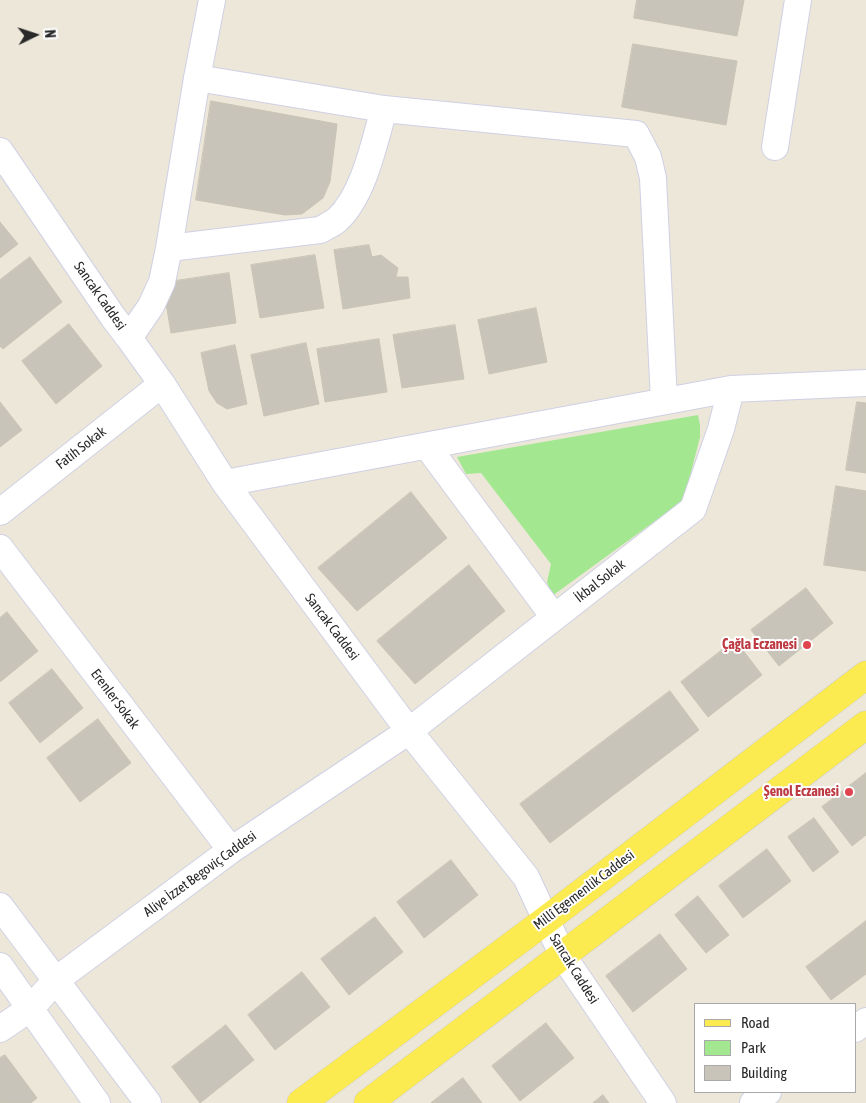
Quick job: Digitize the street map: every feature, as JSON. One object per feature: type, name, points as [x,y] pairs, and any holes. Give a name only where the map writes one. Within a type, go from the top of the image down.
[{"type":"main road","name":"Millî Egemenlik Caddesi","points":[[301,1103],[546,920],[866,675]]},
{"type":"main road","points":[[368,1103],[866,725]]},
{"type":"street","points":[[129,338],[151,306],[162,282],[212,0]]},
{"type":"street","points":[[775,147],[798,0]]},
{"type":"street","points":[[197,78],[384,109],[636,134],[648,157],[653,178],[664,401]]},
{"type":"street","points":[[169,248],[320,230],[336,221],[349,206],[364,177],[384,109]]},
{"type":"street","name":"Sancak Caddesi","points":[[0,151],[113,318],[162,384],[225,483],[409,731],[526,877],[563,956],[663,1103]]},
{"type":"street","points":[[225,483],[731,389],[866,383]]},
{"type":"street","name":"Fatih Sokak","points":[[0,512],[162,384]]},
{"type":"street","name":"İkbal Sokak","points":[[409,731],[693,508],[721,429],[731,389]]},
{"type":"street","points":[[427,446],[554,617]]},
{"type":"street","name":"Erenler Sokak","points":[[0,548],[231,850]]},
{"type":"street","name":"Aliye İzzet Begoviç Caddesi","points":[[0,1029],[31,1008],[56,980],[231,850],[409,731]]},
{"type":"street","points":[[0,906],[148,1103]]},
{"type":"street","points":[[0,966],[97,1103]]},
{"type":"street","points":[[753,1103],[767,1093]]},
{"type":"green space","points":[[698,415],[700,437],[684,500],[552,596],[547,582],[551,564],[481,473],[466,474],[457,457]]},
{"type":"building","points":[[637,0],[744,0],[737,36],[634,18]]},
{"type":"building","points":[[633,44],[737,61],[726,125],[622,107]]},
{"type":"building","points":[[211,101],[337,124],[330,182],[323,198],[302,214],[285,215],[196,200]]},
{"type":"building","points":[[0,222],[18,244],[0,258]]},
{"type":"building","points":[[369,245],[372,257],[381,255],[398,268],[396,277],[408,277],[410,298],[343,309],[334,250]]},
{"type":"building","points":[[315,255],[324,308],[260,318],[251,265]]},
{"type":"building","points":[[30,257],[62,302],[3,349],[0,346],[0,280]]},
{"type":"building","points":[[229,273],[236,323],[171,333],[165,297],[168,282]]},
{"type":"building","points":[[536,308],[547,362],[489,374],[478,320]]},
{"type":"building","points":[[69,324],[102,366],[56,404],[22,361]]},
{"type":"building","points":[[455,325],[464,379],[402,388],[393,335]]},
{"type":"building","points":[[379,339],[387,392],[325,402],[317,349]]},
{"type":"building","points":[[306,343],[319,404],[264,416],[251,355]]},
{"type":"building","points":[[235,345],[247,404],[227,409],[217,403],[209,391],[201,353]]},
{"type":"building","points":[[0,402],[22,430],[0,447]]},
{"type":"building","points":[[857,402],[866,403],[866,473],[846,470]]},
{"type":"building","points":[[836,486],[866,491],[866,571],[824,565]]},
{"type":"building","points":[[411,492],[447,538],[357,611],[318,568]]},
{"type":"building","points":[[469,565],[505,611],[415,684],[377,641]]},
{"type":"building","points":[[806,588],[833,623],[779,666],[751,630]]},
{"type":"building","points":[[7,612],[38,651],[0,682],[0,618]]},
{"type":"building","points":[[735,640],[762,675],[708,717],[681,682]]},
{"type":"building","points":[[52,669],[83,708],[40,743],[9,703]]},
{"type":"building","points":[[670,691],[699,730],[550,843],[520,804]]},
{"type":"building","points":[[98,719],[131,763],[80,802],[47,758]]},
{"type":"building","points":[[866,773],[866,835],[852,846],[822,807]]},
{"type":"building","points":[[814,818],[839,852],[813,872],[788,837]]},
{"type":"building","points":[[767,849],[791,881],[743,918],[719,886]]},
{"type":"building","points":[[451,860],[478,895],[424,938],[397,902]]},
{"type":"building","points":[[698,896],[729,935],[706,953],[675,915]]},
{"type":"building","points":[[375,917],[403,952],[349,995],[321,959]]},
{"type":"building","points":[[866,921],[866,974],[831,1000],[806,967]]},
{"type":"building","points":[[660,934],[687,969],[633,1012],[606,976]]},
{"type":"building","points":[[302,972],[330,1007],[275,1050],[248,1015]]},
{"type":"building","points":[[546,1023],[574,1058],[520,1101],[492,1066]]},
{"type":"building","points":[[226,1025],[254,1060],[200,1103],[172,1067]]},
{"type":"building","points":[[5,1055],[37,1098],[31,1103],[0,1103],[0,1058]]},
{"type":"building","points":[[463,1078],[482,1103],[431,1103]]},
{"type":"building","points":[[603,1095],[609,1103],[593,1103]]},
{"type":"place","name":"Çağla Eczanesi","points":[[807,645]]},
{"type":"place","name":"Şenol Eczanesi","points":[[849,792]]}]
